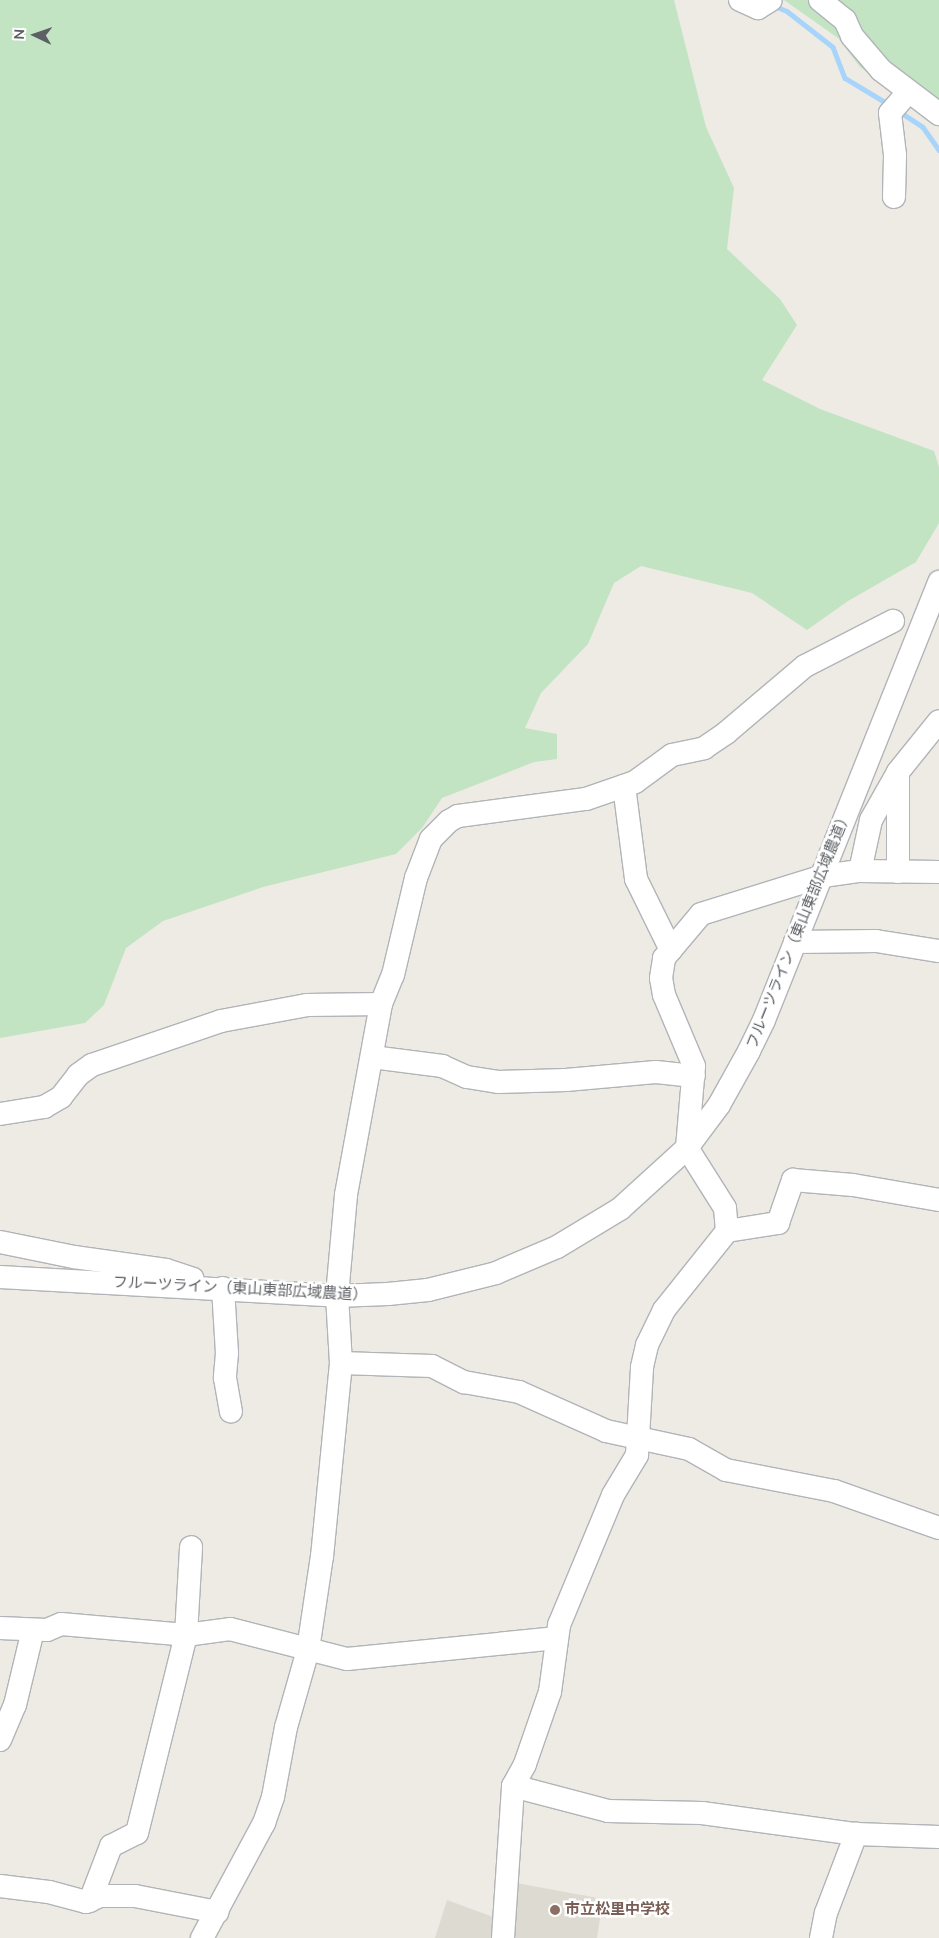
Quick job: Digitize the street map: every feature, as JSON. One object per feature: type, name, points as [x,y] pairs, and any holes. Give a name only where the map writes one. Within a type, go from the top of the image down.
[{"type":"street","points":[[740,0],[758,8],[769,2]]},
{"type":"street","points":[[820,0],[845,20]]},
{"type":"street","points":[[828,0],[845,20],[852,36],[881,70],[900,101],[895,155],[894,197]]},
{"type":"street","points":[[900,101],[939,114]]},
{"type":"street","name":"フルーツライン（東山東部広域農道）","points":[[0,1277],[222,1288],[337,1296],[428,1290],[496,1273],[524,1262],[557,1247],[620,1209],[687,1148],[741,1067],[764,1020],[939,582]]},
{"type":"street","points":[[202,1938],[264,1823],[275,1788],[286,1727],[308,1650],[322,1556],[341,1363],[337,1296],[346,1195],[381,1004],[394,975],[416,878],[431,839],[449,821],[458,816],[586,800],[635,782],[672,755],[704,748],[805,666],[893,620]]},
{"type":"street","points":[[860,871],[871,820],[898,772],[939,722]]},
{"type":"street","points":[[898,772],[898,872]]},
{"type":"street","points":[[624,786],[636,879],[668,954]]},
{"type":"street","points":[[727,1231],[725,1208],[687,1148],[694,1076],[691,1060],[664,995],[661,978],[668,954],[701,914],[822,876],[860,871],[939,872]]},
{"type":"street","points":[[795,942],[876,941],[939,951]]},
{"type":"street","points":[[0,1114],[44,1107],[61,1097],[78,1075],[92,1066],[221,1021],[307,1005],[381,1004]]},
{"type":"street","points":[[372,1057],[442,1066],[466,1077],[498,1082],[656,1072],[694,1076]]},
{"type":"street","points":[[503,1938],[513,1786],[525,1764],[550,1692],[557,1638],[613,1495],[637,1455],[640,1393],[646,1345],[664,1310],[727,1231],[778,1223],[793,1180],[853,1185],[939,1200]]},
{"type":"street","points":[[0,1242],[74,1257],[166,1270],[193,1279],[197,1287]]},
{"type":"street","points":[[222,1288],[227,1353],[225,1378],[230,1411]]},
{"type":"street","points":[[341,1363],[432,1366],[464,1382],[519,1392],[606,1431],[639,1441],[688,1449],[736,1474],[834,1491],[939,1528]]},
{"type":"street","points":[[90,1901],[111,1846],[137,1833],[186,1635],[191,1547]]},
{"type":"street","points":[[0,1628],[33,1630],[61,1624],[186,1635],[230,1629],[347,1659],[557,1638]]},
{"type":"street","points":[[0,1740],[15,1706],[33,1630]]},
{"type":"street","points":[[513,1786],[592,1809],[731,1815],[856,1834],[939,1837]]},
{"type":"street","points":[[821,1938],[826,1913],[856,1834]]},
{"type":"street","points":[[0,1886],[90,1901],[100,1896],[135,1896],[217,1912]]},
{"type":"shaded area","name":"市立松里中学校","points":[[511,1882],[603,1899],[597,1938],[506,1938]]},
{"type":"shaded area","points":[[447,1900],[496,1918],[495,1938],[435,1938]]},
{"type":"green space","points":[[0,0],[674,0],[706,127],[734,188],[727,249],[780,299],[797,325],[762,380],[820,409],[934,451],[939,467],[939,523],[916,562],[848,601],[807,630],[752,593],[641,566],[614,583],[588,644],[541,693],[525,728],[557,734],[557,759],[534,762],[442,798],[422,828],[396,854],[263,887],[163,921],[126,948],[104,1005],[85,1023],[0,1038]]},
{"type":"green space","points":[[784,0],[818,0],[901,97],[860,67],[838,38]]},
{"type":"green space","points":[[831,0],[939,0],[939,107],[905,81]]},
{"type":"waterway","points":[[775,6],[787,11],[833,47],[845,78],[890,105]]},
{"type":"waterway","points":[[900,112],[923,127],[939,150]]},
{"type":"place","name":"市立松里中学校","points":[[555,1910]]}]
